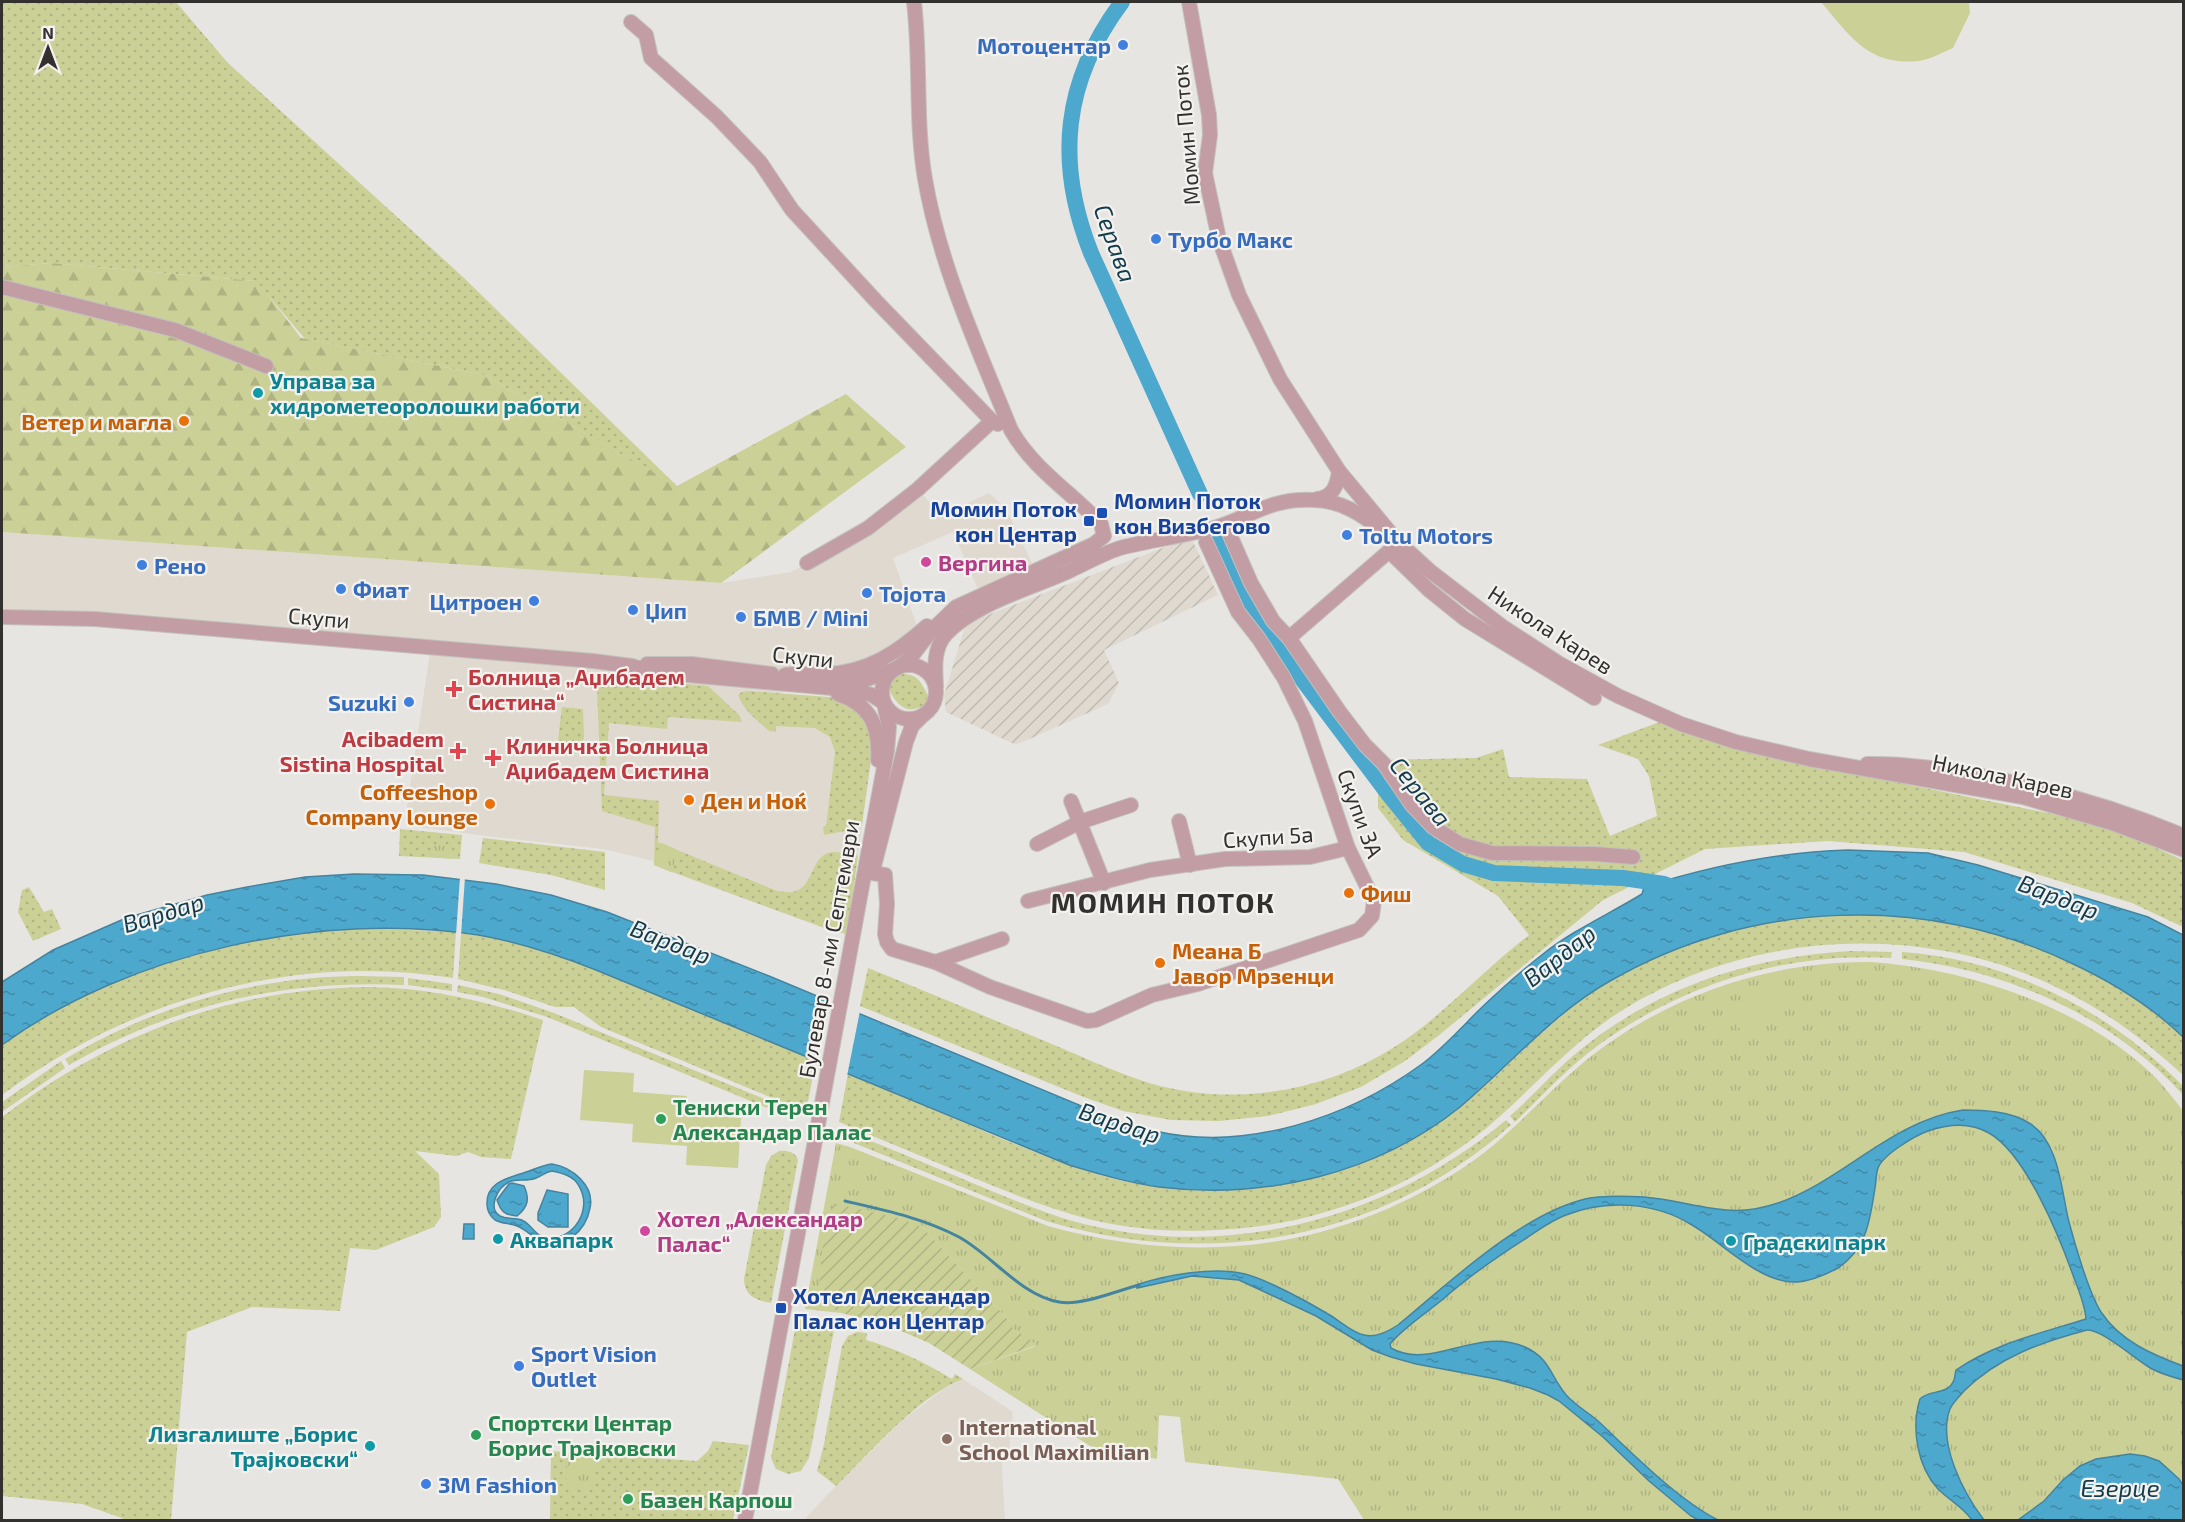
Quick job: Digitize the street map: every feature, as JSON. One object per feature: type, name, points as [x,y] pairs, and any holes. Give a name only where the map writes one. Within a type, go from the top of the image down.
[{"type":"street","points":[[784,675],[842,673],[873,664],[892,655],[935,619],[1094,544],[1104,536],[1101,524],[1035,463],[1024,451],[1011,430],[945,261],[927,193],[921,150],[919,39],[914,2]]},
{"type":"street","name":"Момин Поток","points":[[1190,2],[1209,115],[1210,135],[1205,173],[1215,221],[1239,295],[1259,340],[1288,393],[1325,450]]},
{"type":"street","points":[[631,22],[646,35],[651,58],[717,117],[760,162],[792,210],[876,301],[992,421],[1011,430]]},
{"type":"street","points":[[2,287],[175,330],[266,366]]},
{"type":"street","points":[[807,563],[868,528],[918,489],[992,421]]},
{"type":"street","name":"Никола Карев","points":[[1325,450],[1394,547],[1542,652],[1585,679],[1639,706],[1681,724],[1736,742],[1809,759],[2023,797],[2112,823],[2184,850]]},
{"type":"street","points":[[1314,500],[1330,495],[1337,483],[1339,471]]},
{"type":"street","points":[[957,607],[931,631],[911,657],[889,674],[884,681],[881,690],[884,704],[891,712],[901,717],[913,718],[929,711],[937,695],[936,660],[939,646],[945,635],[962,621],[990,605],[1100,556],[1130,546],[1195,532],[1230,528],[1269,505],[1287,501],[1314,500],[1345,507],[1365,517],[1430,590],[1465,619],[1594,698]]},
{"type":"street","points":[[1230,528],[1260,601],[1273,621],[1289,638],[1339,711],[1365,745],[1384,764],[1421,816],[1460,844],[1492,854],[1595,854],[1633,857]]},
{"type":"street","name":"Скупи 3А","points":[[872,873],[885,875],[884,922],[887,942],[892,949],[935,962],[990,987],[1087,1021],[1096,1020],[1152,995],[1198,984],[1359,930],[1372,916],[1374,901],[1348,848],[1330,790],[1295,698],[1259,639],[1238,612],[1206,542]]},
{"type":"street","points":[[1289,638],[1394,547]]},
{"type":"street","name":"Скупи","points":[[2,617],[95,619],[632,666],[692,664],[855,681],[897,668]]},
{"type":"street","name":"Скупи","points":[[632,666],[651,672],[863,692],[874,696],[884,704]]},
{"type":"street","points":[[897,668],[908,666],[920,669],[936,686]]},
{"type":"street","points":[[810,686],[852,699],[870,716],[878,739],[878,793]]},
{"type":"street","name":"Булевар 8-ми Септември","points":[[745,1521],[784,1333],[855,943],[889,735],[884,704]]},
{"type":"street","name":"Булевар 8-ми Септември","points":[[855,943],[881,833],[906,742],[912,726],[921,716]]},
{"type":"street","name":"Никола Карев","points":[[1809,759],[1864,765],[1906,764],[2028,786],[2104,806],[2184,836]]},
{"type":"street","points":[[1071,801],[1104,883]]},
{"type":"street","points":[[1037,844],[1080,822],[1131,805]]},
{"type":"street","points":[[1179,821],[1190,865]]},
{"type":"street","name":"Скупи 5а","points":[[1028,901],[1150,870],[1225,859],[1310,857],[1348,848]]},
{"type":"street","points":[[935,962],[1002,939]]},
{"type":"street","name":"Булевар 8-ми Септември","points":[[754,1521],[784,1333]]},
{"type":"shaded area","points":[[918,489],[941,515],[989,493],[1006,509],[1032,563],[1014,574],[978,589],[953,532],[893,558],[919,632],[886,653],[778,694],[811,696],[874,739],[847,934],[830,930],[671,872],[654,865],[653,861],[603,849],[411,826],[405,820],[430,652],[2,617],[2,532],[721,583],[791,572],[813,561]]},
{"type":"shaded area","points":[[1191,537],[1218,595],[1104,650],[1119,683],[1108,704],[1016,745],[946,712],[944,695],[964,630],[972,621]]},
{"type":"shaded area","name":"International School Maximilian","points":[[963,1379],[1013,1412],[1008,1459],[1003,1461],[1002,1467],[1005,1520],[804,1520],[904,1419],[944,1389]]},
{"type":"green space","points":[[2,2],[176,2],[227,62],[463,277],[678,487],[484,375],[305,339],[256,281],[51,263],[2,267]]},
{"type":"green space","points":[[1821,2],[1969,2],[1970,13],[1953,48],[1932,58],[1901,61],[1886,59],[1862,46],[1851,37]]},
{"type":"green space","points":[[51,263],[257,281],[301,338],[484,375],[677,486],[846,394],[906,447],[721,583],[2,532],[2,267]]},
{"type":"green space","points":[[901,674],[907,674],[919,681],[930,698],[924,705],[916,709],[908,709],[896,702],[887,689],[890,681]]},
{"type":"green space","points":[[606,677],[708,686],[739,715],[742,722],[668,717],[667,729],[609,723],[604,795],[659,801],[658,842],[777,891],[790,892],[800,889],[820,858],[826,854],[837,852],[858,856],[847,934],[830,930],[654,865],[655,827],[602,811],[597,687]]},
{"type":"green space","points":[[748,691],[842,698],[864,714],[874,739],[862,824],[845,831],[824,835],[823,827],[826,826],[835,752],[830,737],[815,728],[776,726],[776,732],[769,731],[751,715],[741,701],[738,695]]},
{"type":"green space","points":[[562,707],[583,709],[584,739],[581,742],[560,745],[558,740]]},
{"type":"green space","points":[[1662,721],[1787,760],[2102,824],[2183,860],[2183,927],[2132,903],[1964,852],[1828,841],[1705,849],[1603,900],[1438,1036],[1405,1061],[1361,1087],[1316,1104],[1268,1116],[1219,1121],[1171,1120],[1123,1111],[860,1006],[868,968],[1149,1083],[1212,1094],[1243,1094],[1306,1085],[1336,1076],[1365,1063],[1411,1036],[1529,935],[1498,896],[1403,840],[1378,808],[1378,760],[1476,758],[1503,749],[1509,777],[1587,779],[1610,836],[1657,816],[1649,776],[1638,759],[1598,745]]},
{"type":"green space","points":[[400,829],[462,835],[460,859],[399,856]]},
{"type":"green space","points":[[483,838],[605,852],[605,890],[551,875],[479,863]]},
{"type":"green space","points":[[662,843],[679,851],[671,872],[654,865]]},
{"type":"green space","points":[[433,845],[452,846],[452,859],[433,857]]},
{"type":"green space","points":[[29,887],[44,912],[52,909],[61,929],[33,941],[18,912],[22,890]]},
{"type":"green space","points":[[1849,915],[1910,918],[1965,926],[2033,945],[2066,959],[2129,993],[2183,1037],[2183,1075],[2155,1050],[2095,1008],[2062,990],[2008,967],[1950,952],[1891,945],[1832,944],[1773,952],[1715,967],[1660,989],[1594,1030],[1498,1118],[1449,1155],[1396,1185],[1368,1197],[1339,1208],[1280,1223],[1220,1230],[1178,1231],[1137,1228],[1098,1221],[1024,1198],[839,1122],[848,1073],[1035,1153],[1108,1177],[1158,1187],[1203,1190],[1289,1183],[1330,1173],[1370,1159],[1409,1140],[1446,1117],[1481,1089],[1541,1033],[1589,994],[1650,960],[1697,941],[1746,927],[1794,918]]},
{"type":"green space","points":[[385,929],[456,932],[453,978],[393,972],[333,972],[274,978],[216,991],[159,1009],[104,1033],[52,1061],[2,1095],[2,1045],[69,1003],[105,986],[142,971],[219,948],[309,932]]},
{"type":"green space","points":[[461,933],[510,941],[563,957],[816,1060],[806,1112],[601,1027],[574,1007],[555,1007],[504,990],[458,979]]},
{"type":"green space","points":[[1850,951],[1892,952],[1891,958],[1851,957],[1771,968],[1731,978],[1693,992],[1656,1009],[1621,1030],[1578,1061],[1515,1122],[1510,1116],[1580,1050],[1641,1009],[1707,979],[1742,968],[1813,954]]},
{"type":"green space","points":[[1902,952],[1980,965],[2055,993],[2090,1012],[2123,1034],[2183,1086],[2183,1095],[2155,1067],[2124,1042],[2091,1020],[2018,986],[1980,974],[1902,959]]},
{"type":"green space","name":"Градски парк","points":[[1871,962],[1909,966],[1986,983],[2024,996],[2061,1013],[2096,1032],[2128,1054],[2157,1079],[2183,1111],[2183,1520],[1364,1520],[1338,1479],[1185,1462],[1180,1417],[1159,1415],[1157,1459],[1090,1446],[970,1369],[1036,1346],[1010,1326],[1010,1322],[923,1228],[818,1301],[841,1313],[805,1309],[836,1143],[1048,1226],[1103,1239],[1158,1246],[1213,1247],[1266,1243],[1319,1232],[1370,1216],[1421,1193],[1485,1152],[1570,1074],[1616,1038],[1684,1001],[1720,987],[1794,968],[1832,963]]},
{"type":"green space","points":[[320,977],[404,977],[404,985],[359,984],[316,987],[230,1000],[148,1026],[69,1065],[65,1059],[133,1024],[206,998],[281,982]]},
{"type":"green space","points":[[408,978],[452,984],[452,991],[408,985]]},
{"type":"green space","points":[[458,985],[499,994],[554,1013],[789,1109],[787,1116],[547,1017],[483,997],[457,992]]},
{"type":"green space","points":[[1778,985],[1788,1010],[1740,1030],[1730,1004]]},
{"type":"green space","points":[[370,987],[415,990],[458,997],[543,1020],[511,1159],[481,1157],[468,1152],[456,1156],[415,1151],[439,1174],[441,1217],[434,1227],[376,1250],[350,1248],[340,1311],[252,1307],[187,1332],[171,1520],[127,1520],[82,1504],[2,1496],[2,1117],[86,1062],[175,1021],[269,996],[319,989]]},
{"type":"green space","points":[[61,1061],[65,1068],[2,1112],[2,1102]]},
{"type":"green space","name":"Тениски Терен Александар Палас","points":[[584,1070],[634,1073],[633,1092],[687,1096],[687,1114],[741,1118],[738,1168],[686,1165],[687,1146],[632,1142],[633,1124],[580,1120]]},
{"type":"green space","points":[[1506,1120],[1511,1125],[1461,1164],[1407,1195],[1350,1219],[1292,1234],[1231,1242],[1170,1243],[1108,1236],[1046,1221],[854,1143],[856,1135],[1052,1215],[1076,1222],[1133,1233],[1190,1237],[1247,1233],[1303,1223],[1358,1206],[1410,1183],[1460,1154]]},
{"type":"green space","points":[[779,1151],[790,1152],[798,1160],[771,1303],[752,1297],[744,1279],[766,1165],[771,1156]]},
{"type":"green space","points":[[833,1203],[902,1219],[923,1228],[1010,1322],[1010,1326],[1037,1345],[970,1369],[929,1343],[885,1324],[841,1313],[818,1301],[822,1250]]},
{"type":"green space","points":[[797,1319],[835,1325],[809,1458],[801,1471],[788,1474],[776,1469],[771,1458]]},
{"type":"green space","points":[[857,1332],[867,1333],[866,1340],[910,1356],[952,1379],[955,1374],[963,1379],[946,1387],[912,1412],[836,1486],[817,1471],[842,1346],[848,1336]]},
{"type":"green space","points":[[1766,1343],[1772,1352],[1763,1359],[1756,1349]]},
{"type":"green space","points":[[713,1441],[749,1445],[733,1520],[550,1520],[551,1451],[697,1461],[708,1451]]},
{"type":"green space","points":[[567,1459],[595,1460],[594,1490],[566,1489]]},
{"type":"water","name":"Вардар","points":[[1848,850],[1928,853],[1978,865],[2148,917],[2183,935],[2183,1037],[2158,1015],[2101,978],[2015,940],[1957,925],[1898,917],[1839,915],[1779,921],[1721,934],[1664,954],[1610,981],[1570,1008],[1460,1107],[1428,1130],[1393,1150],[1318,1177],[1278,1185],[1199,1190],[1136,1183],[1069,1165],[596,970],[538,949],[478,935],[418,929],[356,929],[292,935],[229,946],[167,963],[108,985],[53,1013],[2,1045],[2,982],[53,950],[126,918],[207,895],[305,877],[354,874],[423,875],[496,884],[551,895],[607,912],[769,976],[1115,1120],[1155,1131],[1190,1136],[1225,1137],[1295,1126],[1362,1100],[1393,1083],[1437,1052],[1494,996],[1543,954],[1577,931],[1642,894],[1644,887],[1744,861]]},
{"type":"water","points":[[1963,1110],[1988,1111],[2014,1116],[2039,1131],[2047,1142],[2058,1168],[2069,1222],[2079,1256],[2101,1312],[2127,1339],[2149,1352],[2183,1366],[2183,1380],[2163,1374],[2145,1365],[2101,1334],[2087,1330],[2021,1352],[1977,1379],[1951,1406],[1947,1422],[1947,1437],[1961,1482],[1984,1520],[1972,1520],[1938,1489],[1925,1469],[1916,1434],[1920,1399],[1947,1388],[1954,1380],[1956,1370],[1987,1353],[2019,1340],[2086,1319],[2082,1298],[2040,1198],[2016,1159],[2003,1144],[1982,1129],[1951,1126],[1928,1131],[1907,1141],[1886,1157],[1878,1168],[1869,1222],[1861,1243],[1848,1260],[1838,1268],[1818,1277],[1797,1282],[1783,1281],[1769,1276],[1742,1261],[1704,1232],[1662,1211],[1630,1205],[1597,1207],[1556,1219],[1506,1251],[1408,1326],[1390,1344],[1391,1348],[1406,1354],[1422,1355],[1489,1342],[1507,1342],[1525,1347],[1541,1358],[1572,1401],[1598,1421],[1671,1488],[1718,1520],[1698,1520],[1691,1516],[1649,1481],[1603,1437],[1559,1401],[1548,1395],[1496,1379],[1416,1364],[1372,1350],[1316,1316],[1239,1280],[1192,1276],[1137,1288],[1136,1285],[1161,1278],[1205,1271],[1245,1274],[1299,1298],[1359,1334],[1377,1335],[1398,1325],[1486,1252],[1560,1207],[1585,1199],[1622,1196],[1662,1199],[1726,1210],[1760,1208],[1802,1193],[1913,1126],[1937,1116]]},
{"type":"water","points":[[549,1165],[560,1166],[574,1173],[585,1185],[591,1200],[588,1216],[579,1231],[557,1244],[540,1241],[520,1227],[495,1220],[490,1215],[487,1206],[490,1190],[495,1185],[513,1176]],"holes":[[[552,1171],[574,1180],[583,1195],[582,1213],[573,1228],[566,1234],[557,1237],[543,1237],[526,1222],[502,1217],[496,1212],[494,1203],[501,1188],[505,1185],[512,1181],[533,1179]]]},
{"type":"water","points":[[512,1183],[524,1186],[527,1195],[526,1206],[517,1216],[504,1212],[497,1200]]},
{"type":"water","points":[[547,1190],[568,1194],[568,1227],[548,1227],[538,1220],[538,1213]]},
{"type":"water","points":[[464,1224],[474,1224],[474,1239],[463,1239]]},
{"type":"water","name":"Езерце","points":[[2130,1454],[2159,1461],[2179,1479],[2183,1485],[2183,1520],[2018,1520],[2044,1501],[2063,1480],[2080,1466],[2096,1459]]},
{"type":"pier","points":[[460,877],[465,877],[461,936],[456,935]]},
{"type":"pier","points":[[827,997],[860,1011],[847,1076],[815,1063]]},
{"type":"waterway","name":"Серава","points":[[1122,2],[1102,32],[1087,62],[1077,92],[1071,123],[1069,154],[1072,186],[1091,253],[1200,494]]},
{"type":"waterway","name":"Серава","points":[[1215,528],[1244,595],[1266,631],[1389,795],[1428,843],[1463,864],[1494,873],[1623,878],[1664,884],[1678,889]]},
{"type":"waterway","points":[[845,1201],[903,1215],[945,1230],[971,1245],[1019,1283],[1045,1298],[1059,1302],[1078,1302],[1139,1285]]},
{"type":"place","name":"Мотоцентар","points":[[1123,45]]},
{"type":"place","name":"Турбо Макс","points":[[1156,239]]},
{"type":"place","name":"Управа за хидрометеоролошки работи","points":[[258,393]]},
{"type":"place","name":"Ветер и магла","points":[[184,421]]},
{"type":"place","name":"Момин Поток кон Визбегово","points":[[1102,513]]},
{"type":"place","name":"Момин Поток кон Центар","points":[[1089,521]]},
{"type":"place","name":"Toltu Motors","points":[[1347,535]]},
{"type":"place","name":"Вергина","points":[[926,562]]},
{"type":"place","name":"Рено","points":[[142,565]]},
{"type":"place","name":"Фиат","points":[[341,589]]},
{"type":"place","name":"Тојота","points":[[867,593]]},
{"type":"place","name":"Цитроен","points":[[534,601]]},
{"type":"place","name":"Џип","points":[[633,610]]},
{"type":"place","name":"БМВ / Mini","points":[[741,617]]},
{"type":"place","name":"Болница „Аџибадем Систина“","points":[[454,689]]},
{"type":"place","name":"Suzuki","points":[[409,702]]},
{"type":"place","name":"Acibadem Sistina Hospital","points":[[458,751]]},
{"type":"place","name":"Клиничка Болница Аџибадем Систина","points":[[493,758]]},
{"type":"place","name":"Ден и Ноќ","points":[[689,800]]},
{"type":"place","name":"Coffeeshop Company lounge","points":[[490,804]]},
{"type":"place","name":"Фиш","points":[[1349,893]]},
{"type":"place","name":"Меана Б Јавор Мрзенци","points":[[1160,963]]},
{"type":"place","name":"Тениски Терен Александар Палас","points":[[661,1119]]},
{"type":"place","name":"Хотел „Александар Палас“","points":[[645,1231]]},
{"type":"place","name":"Аквапарк","points":[[498,1239]]},
{"type":"place","name":"Градски парк","points":[[1731,1241]]},
{"type":"place","name":"Хотел Александар Палас кон Центар","points":[[781,1308]]},
{"type":"place","name":"Sport Vision Outlet","points":[[519,1366]]},
{"type":"place","name":"Спортски Центар Борис Трајковски","points":[[476,1435]]},
{"type":"place","name":"International School Maximilian","points":[[947,1439]]},
{"type":"place","name":"Лизгалиште „Борис Трајковски“","points":[[370,1446]]},
{"type":"place","name":"3M Fashion","points":[[426,1484]]},
{"type":"place","name":"Базен Карпош","points":[[628,1499]]},
{"type":"district","name":"МОМИН ПОТОК","points":[[1163,902]]}]
